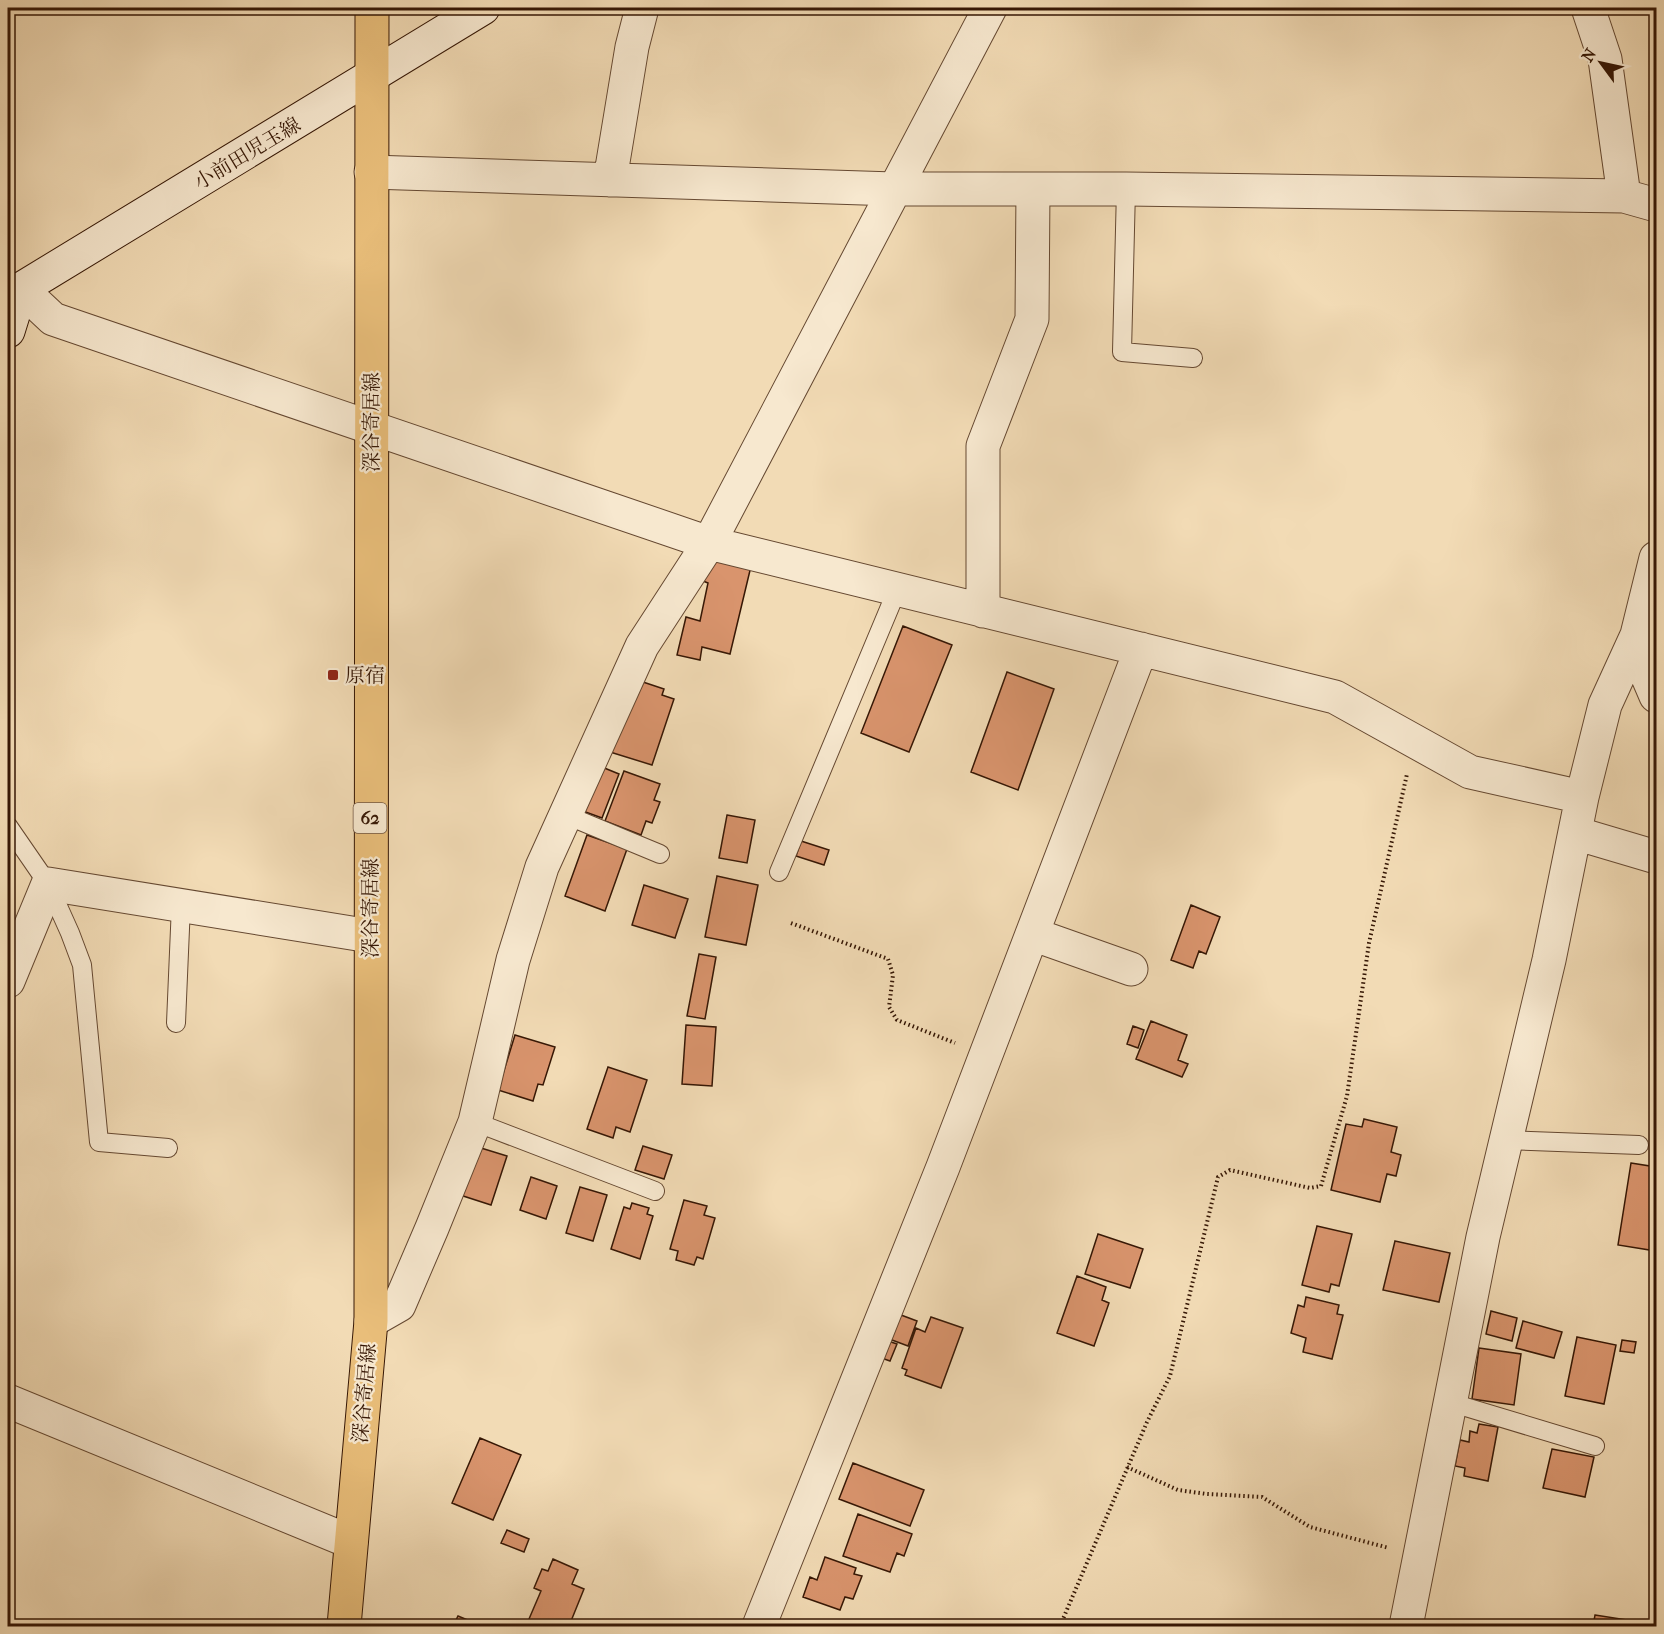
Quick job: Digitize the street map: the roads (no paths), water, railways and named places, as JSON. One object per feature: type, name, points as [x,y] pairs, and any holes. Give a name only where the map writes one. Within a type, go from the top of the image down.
[{"type":"main road","name":"深谷寄居線","points":[[344,1626],[371,1321],[372,8]]},
{"type":"street","name":"小前田児玉線","points":[[14,290],[483,8]]},
{"type":"street","points":[[610,180],[632,47],[642,8]]},
{"type":"street","points":[[371,1321],[399,1305],[475,1122],[513,960],[542,867],[642,646],[709,543],[990,8]]},
{"type":"street","points":[[1588,8],[1605,59],[1624,196]]},
{"type":"street","points":[[371,172],[894,189],[1126,189],[1624,196],[1656,205]]},
{"type":"street","points":[[983,611],[983,446],[1032,319],[1033,189]]},
{"type":"street","points":[[8,331],[14,290],[53,320],[709,543],[1335,697],[1470,772],[1582,797]]},
{"type":"street","points":[[1406,1626],[1483,1237],[1549,960],[1582,797],[1605,705],[1637,635],[1656,558]]},
{"type":"street","points":[[1637,635],[1647,675],[1656,696]]},
{"type":"street","points":[[759,1626],[986,1056],[1141,650]]},
{"type":"street","points":[[1575,833],[1656,857]]},
{"type":"street","points":[[8,981],[48,884],[370,936]]},
{"type":"street","points":[[1032,934],[1131,969]]},
{"type":"street","points":[[8,1401],[351,1542]]},
{"type":"lane","points":[[1126,189],[1122,352],[1193,358]]},
{"type":"lane","points":[[779,872],[897,590]]},
{"type":"lane","points":[[566,815],[660,854]]},
{"type":"lane","points":[[8,826],[48,884],[82,965],[99,1142],[168,1148]]},
{"type":"lane","points":[[176,1023],[181,905]]},
{"type":"lane","points":[[475,1122],[655,1191]]},
{"type":"lane","points":[[1506,1140],[1639,1145]]},
{"type":"lane","points":[[1449,1402],[1595,1446]]},
{"type":"place","name":"原宿","points":[[333,675]]}]
